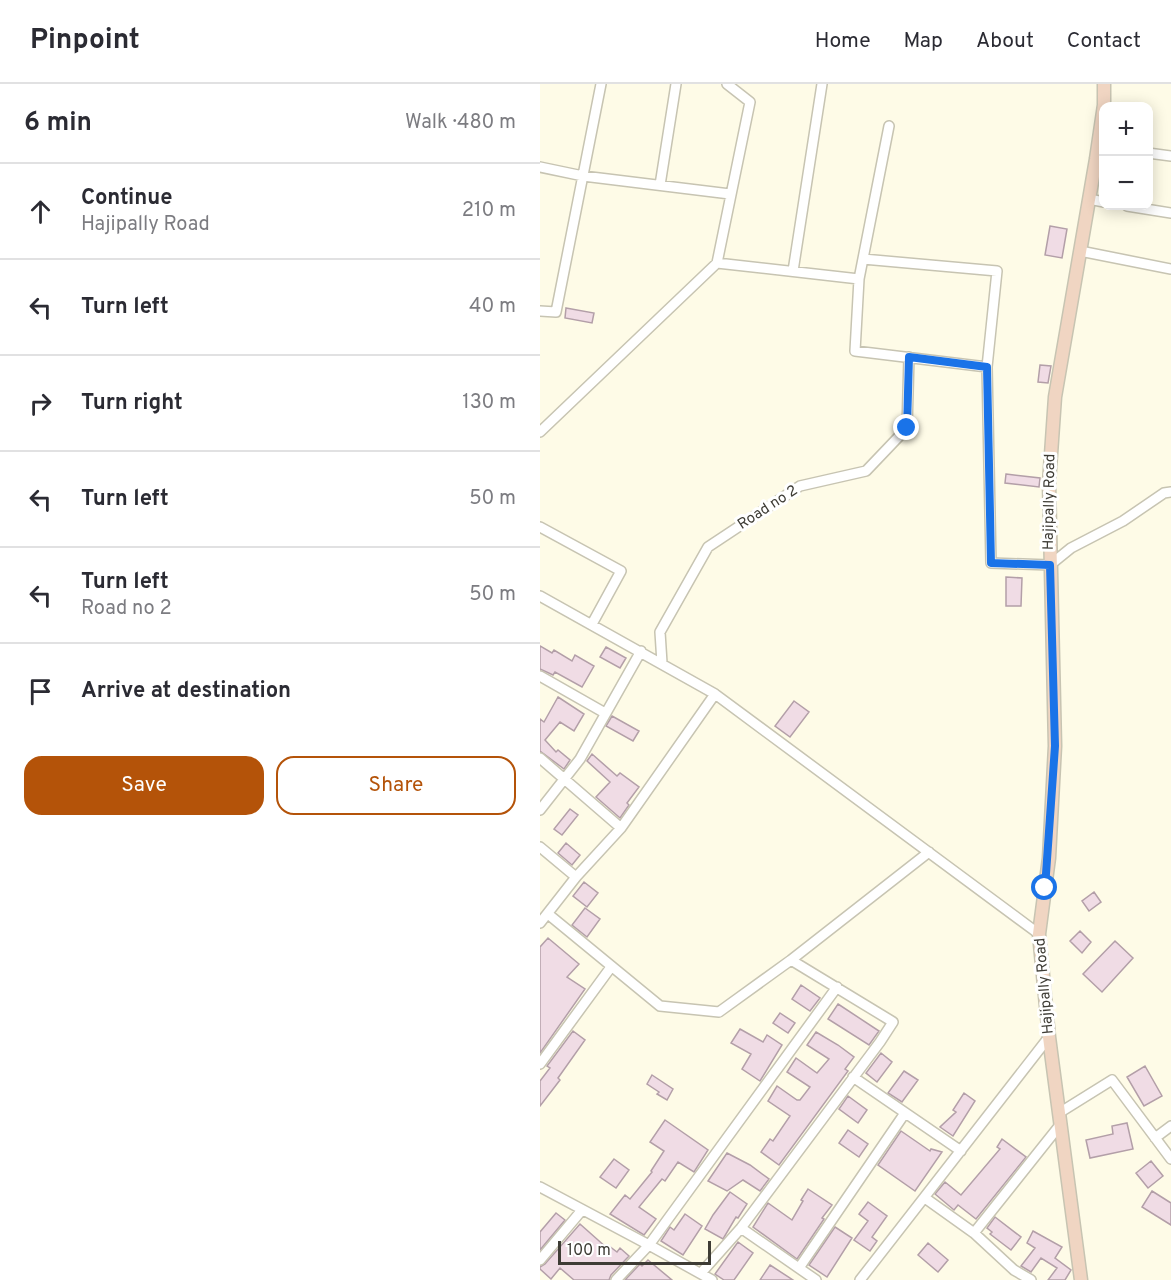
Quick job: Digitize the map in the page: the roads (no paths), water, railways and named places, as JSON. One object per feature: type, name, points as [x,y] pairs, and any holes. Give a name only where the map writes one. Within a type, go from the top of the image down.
[{"type":"street","points":[[540,311],[556,312],[601,84]]},
{"type":"street","points":[[660,185],[676,84]]},
{"type":"street","points":[[540,432],[717,263],[750,102],[727,84]]},
{"type":"street","points":[[793,271],[822,84]]},
{"type":"street","name":"Hajipally Road","points":[[1103,102],[1104,84]]},
{"type":"street","points":[[889,126],[859,279],[855,351],[987,367]]},
{"type":"street","name":"Hajipally Road","points":[[1081,1280],[1049,1037],[1040,934],[1048,858],[1055,746],[1049,483],[1053,412],[1089,199],[1099,154]]},
{"type":"street","points":[[1153,154],[1171,156]]},
{"type":"street","points":[[540,167],[583,176],[730,194]]},
{"type":"street","points":[[1089,199],[1099,201]]},
{"type":"street","points":[[1152,210],[1171,213]]},
{"type":"street","points":[[1080,251],[1171,269]]},
{"type":"street","points":[[863,259],[997,271],[987,367],[991,563],[1050,565],[1071,548],[1123,521],[1164,493],[1171,492]]},
{"type":"street","points":[[717,263],[859,279]]},
{"type":"street","name":"Road no 2","points":[[662,663],[660,632],[708,547],[800,486],[866,471],[907,428],[909,357]]},
{"type":"street","points":[[540,527],[621,572],[592,624]]},
{"type":"street","points":[[540,596],[715,694],[1040,934]]},
{"type":"street","points":[[540,810],[580,759],[641,651]]},
{"type":"street","points":[[540,676],[605,713]]},
{"type":"street","points":[[540,923],[576,877],[621,828],[715,694]]},
{"type":"street","points":[[540,758],[621,828]]},
{"type":"street","points":[[540,847],[576,877]]},
{"type":"street","points":[[548,914],[660,1006],[719,1012],[791,960],[929,852]]},
{"type":"street","points":[[701,1273],[741,1228],[893,1022],[791,960]]},
{"type":"street","points":[[540,1064],[611,967]]},
{"type":"street","points":[[616,1280],[649,1245],[837,987]]},
{"type":"street","points":[[860,1280],[1049,1037]]},
{"type":"street","points":[[853,1077],[961,1151]]},
{"type":"street","points":[[974,1233],[1060,1119],[1112,1080],[1171,1159]]},
{"type":"street","points":[[799,1268],[905,1113]]},
{"type":"street","points":[[1155,1138],[1171,1126]]},
{"type":"street","points":[[540,1187],[712,1280]]},
{"type":"street","points":[[925,1198],[974,1233],[1014,1270],[1031,1280]]},
{"type":"street","points":[[540,1260],[582,1210]]},
{"type":"street","points":[[741,1228],[816,1280]]},
{"type":"street","points":[[1013,1280],[1014,1270]]}]
